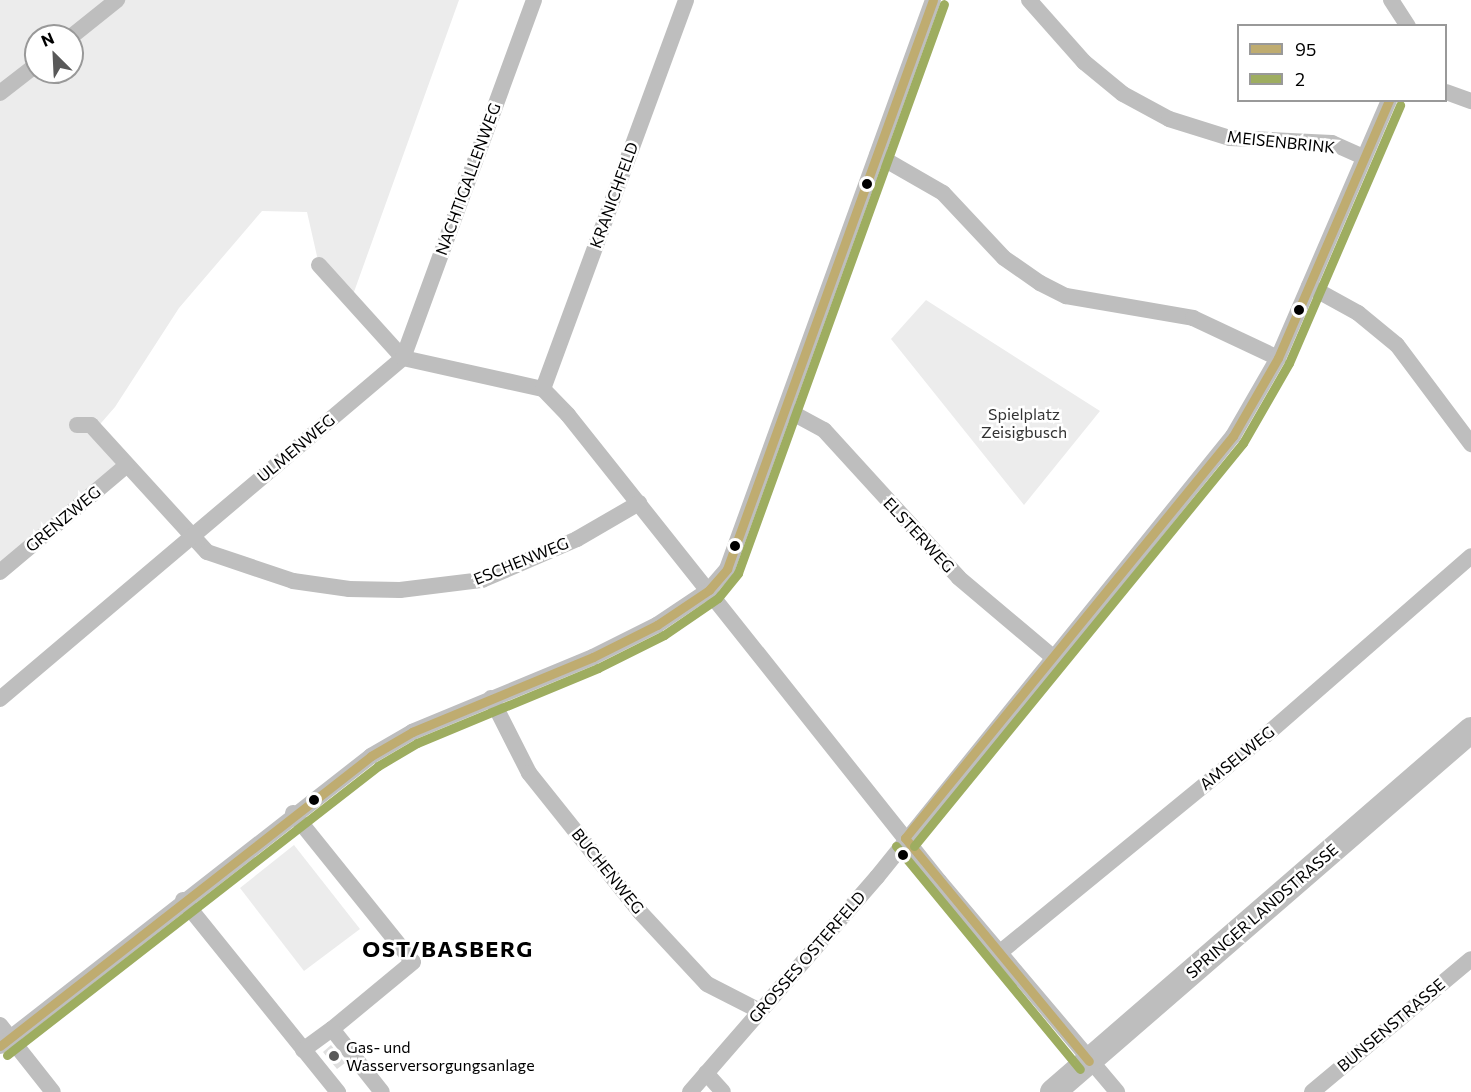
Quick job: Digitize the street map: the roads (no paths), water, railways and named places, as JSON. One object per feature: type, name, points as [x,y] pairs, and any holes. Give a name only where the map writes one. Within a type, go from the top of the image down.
[{"type":"main road","name":"SPRINGER LANDSTRASSE","points":[[1053,1092],[1471,730]]},
{"type":"street","points":[[84,26],[117,0]]},
{"type":"street","name":"NACHTIGALLENWEG","points":[[403,358],[534,0]]},
{"type":"street","name":"KRANICHFELD","points":[[543,389],[686,0]]},
{"type":"street","points":[[6,1043],[293,813],[371,756],[491,698],[593,657],[657,625],[709,590],[727,569],[787,410],[933,0]]},
{"type":"street","name":"MEISENBRINK","points":[[1029,0],[1084,62],[1123,94],[1169,119],[1230,138],[1332,143],[1364,157]]},
{"type":"street","points":[[1391,0],[1407,24]]},
{"type":"street","points":[[0,93],[24,74]]},
{"type":"street","points":[[1447,92],[1471,101]]},
{"type":"street","name":"GROSSES OSTERFELD","points":[[690,1092],[1054,658],[1233,436],[1278,358],[1388,102]]},
{"type":"street","points":[[877,154],[943,193],[1004,258],[1040,283],[1066,296],[1193,318],[1278,358]]},
{"type":"street","points":[[319,265],[403,358],[543,389],[639,503],[998,954],[1117,1092]]},
{"type":"street","points":[[1309,286],[1358,313],[1397,345],[1471,444]]},
{"type":"street","name":"ULMENWEG","points":[[0,699],[403,358]]},
{"type":"street","name":"ELSTERWEG","points":[[787,410],[824,430],[959,578],[1054,658]]},
{"type":"street","points":[[77,425],[91,425],[189,538]]},
{"type":"street","name":"GRENZWEG","points":[[0,572],[126,466]]},
{"type":"street","name":"ESCHENWEG","points":[[189,538],[207,552],[243,568],[293,581],[349,589],[423,589],[482,580],[577,539],[639,503]]},
{"type":"street","name":"AMSELWEG","points":[[998,954],[1266,735],[1471,556]]},
{"type":"street","name":"BUCHENWEG","points":[[491,698],[530,773],[640,912],[707,984],[760,1011]]},
{"type":"street","points":[[293,813],[413,962],[303,1050]]},
{"type":"street","points":[[183,900],[338,1092]]},
{"type":"street","name":"BUNSENSTRASSE","points":[[1312,1092],[1471,959]]},
{"type":"street","points":[[0,1025],[6,1043],[53,1092]]},
{"type":"street","points":[[332,1029],[382,1092]]},
{"type":"street","points":[[706,1073],[723,1092]]},
{"type":"place","name":"Gas- und Wasserversorgungsanlage","points":[[334,1056]]},
{"type":"district","name":"OST/BASBERG","points":[[448,949]]},
{"type":"park label","name":"Spielplatz Zeisigbusch","points":[[1024,423]]}]
